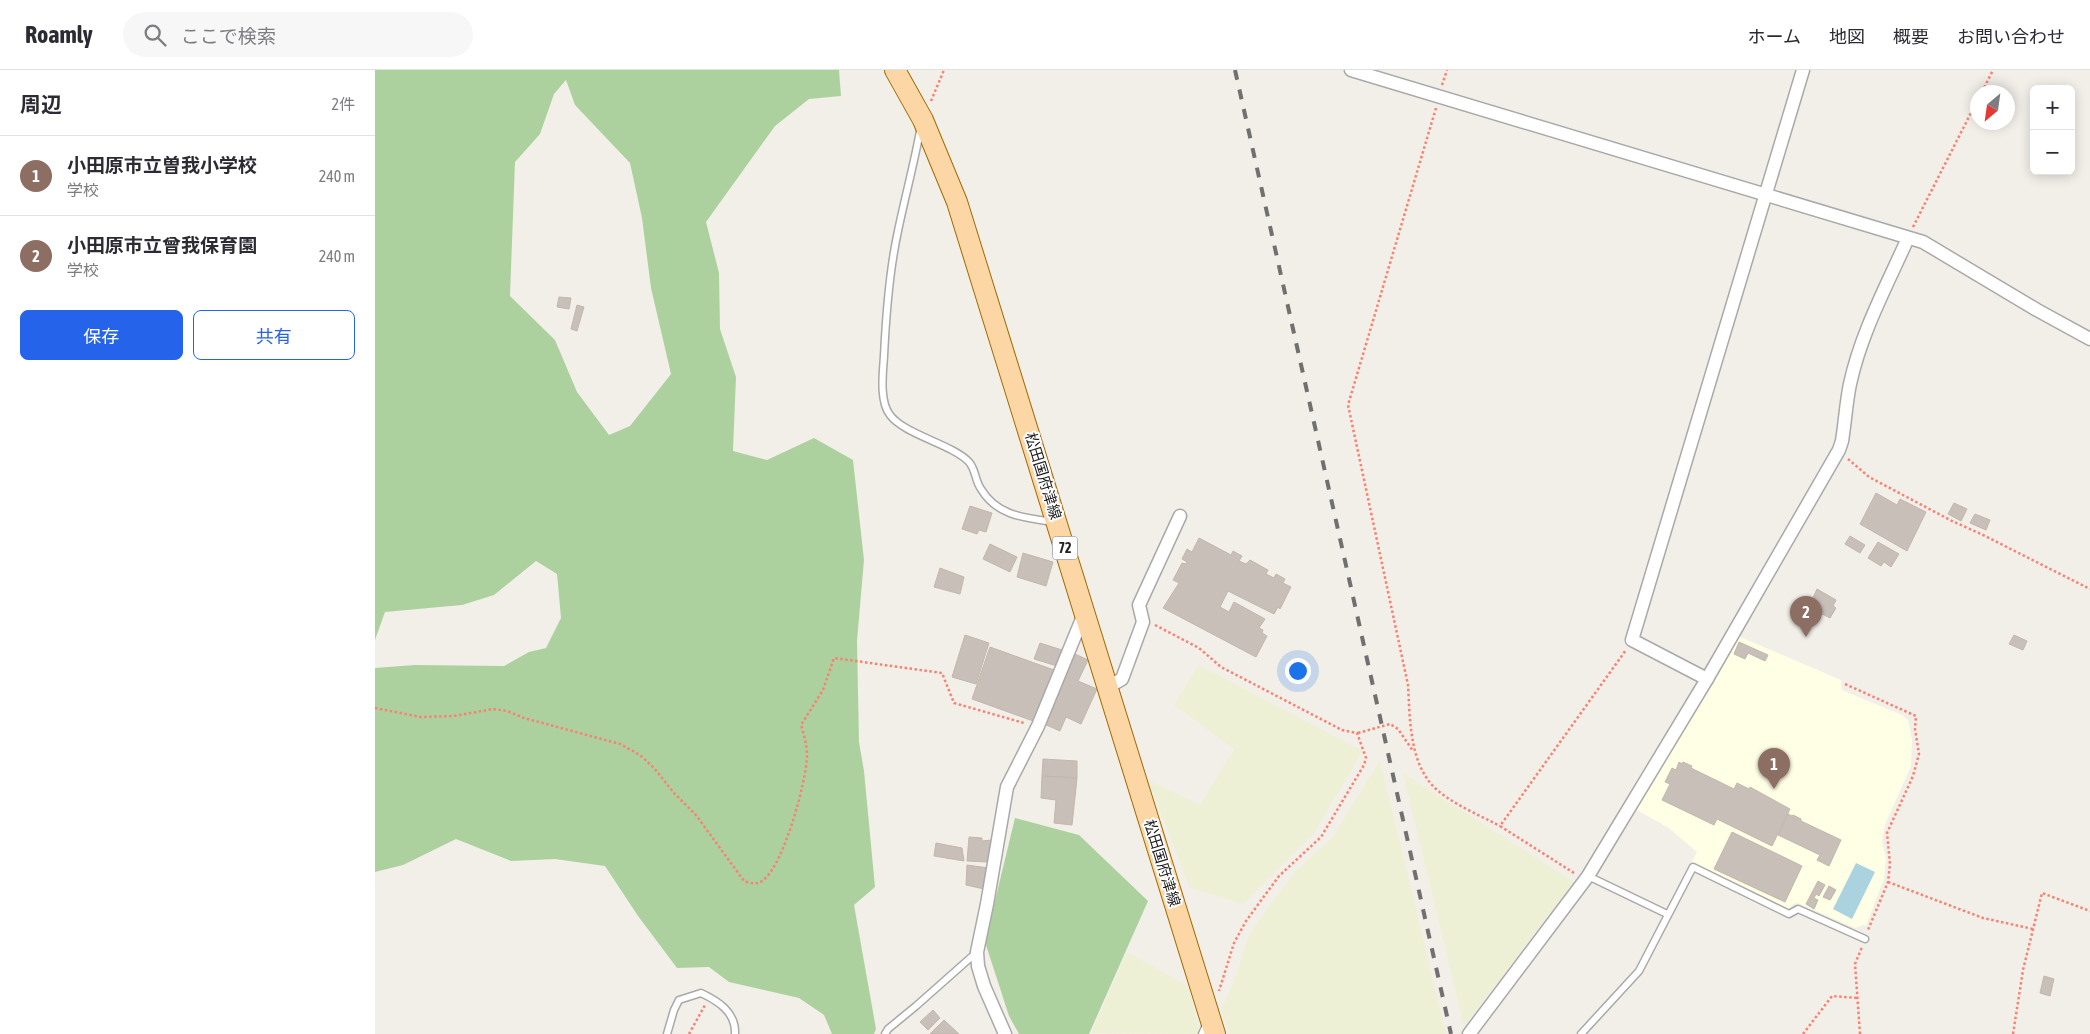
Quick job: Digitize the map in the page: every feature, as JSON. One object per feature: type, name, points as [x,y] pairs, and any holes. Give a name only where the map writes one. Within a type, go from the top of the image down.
[{"type":"main road","name":"松田国府津線","points":[[895,70],[923,120],[957,202],[1058,523],[1208,1023]]},
{"type":"street","points":[[1351,70],[1923,242],[2037,310],[2090,339]]},
{"type":"street","points":[[1707,679],[1632,640],[1803,70]]},
{"type":"street","points":[[1469,1034],[1586,877],[1707,679],[1839,450],[1842,442],[1850,384],[1858,359],[1908,238]]},
{"type":"street","points":[[1108,687],[1121,679],[1143,622],[1139,605],[1180,516]]},
{"type":"street","points":[[1005,1034],[984,986],[978,966],[977,952],[1007,786],[1038,726],[1084,614]]},
{"type":"lane","points":[[923,120],[897,232],[887,306],[883,388],[890,415],[903,425],[968,462],[975,473],[979,487],[988,501],[1001,510],[1020,518],[1058,523]]},
{"type":"lane","points":[[1581,1034],[1639,971],[1693,867],[1789,914],[1798,909],[1865,939]]},
{"type":"lane","points":[[1586,877],[1667,914]]},
{"type":"lane","points":[[885,1034],[888,1029],[977,952]]},
{"type":"lane","points":[[667,1034],[679,1000],[701,993],[710,997],[731,1014],[735,1034]]},
{"type":"path","points":[[923,120],[944,70]]},
{"type":"path","points":[[1414,752],[1410,729],[1408,685],[1348,405],[1447,70]]},
{"type":"path","points":[[1986,85],[1993,70]]},
{"type":"path","points":[[1908,238],[1970,115]]},
{"type":"path","points":[[1839,450],[1869,478],[1952,522],[1981,534],[2090,589]]},
{"type":"path","points":[[1143,622],[1155,625],[1199,648],[1221,667],[1342,730],[1357,733],[1390,724],[1398,729],[1436,789],[1586,877]]},
{"type":"path","points":[[1500,826],[1632,640]]},
{"type":"path","points":[[375,708],[421,717],[454,716],[493,709],[507,711],[523,718],[620,744],[640,755],[654,768],[674,793],[696,815],[744,880],[753,884],[761,882],[771,873],[780,858],[791,826],[807,757],[806,742],[801,725],[823,690],[834,658],[942,673],[955,703],[1038,726]]},
{"type":"path","points":[[1845,684],[1916,716],[1915,729],[1919,754],[1913,776],[1887,833],[1890,864],[1888,882],[1855,964],[1860,1034]]},
{"type":"path","points":[[1208,1023],[1215,999],[1222,986],[1234,943],[1246,921],[1279,876],[1321,837],[1364,765],[1366,758],[1357,733]]},
{"type":"path","points":[[1888,882],[1983,918],[2033,929]]},
{"type":"path","points":[[2013,1034],[2023,970],[2042,893],[2090,911]]},
{"type":"path","points":[[1803,1034],[1832,996],[1857,998]]},
{"type":"path","points":[[689,1034],[710,997]]},
{"type":"shaded area","points":[[1738,636],[1841,680],[1842,690],[1902,715],[1908,720],[1912,739],[1911,766],[1885,825],[1882,841],[1886,859],[1884,879],[1866,926],[1863,925],[1855,928],[1798,903],[1793,904],[1792,907],[1787,909],[1692,862],[1697,852],[1669,828],[1635,809]]},
{"type":"shaded area","points":[[1199,665],[1363,751],[1314,833],[1243,904],[1190,888],[1148,780],[1200,805],[1234,749],[1174,705]]},
{"type":"shaded area","points":[[1380,760],[1446,1034],[1230,1034],[1221,1010],[1237,973],[1249,934],[1294,873],[1333,836]]},
{"type":"shaded area","points":[[1403,773],[1574,882],[1464,1026]]},
{"type":"shaded area","points":[[1127,952],[1188,986],[1199,1030],[1198,1034],[1091,1033]]},
{"type":"green space","points":[[375,70],[839,70],[841,96],[809,99],[775,126],[706,222],[719,273],[720,329],[736,377],[733,451],[767,460],[814,438],[853,460],[864,560],[857,641],[859,742],[864,771],[875,887],[854,905],[876,1029],[874,1034],[832,1034],[824,1015],[799,998],[729,982],[709,967],[677,968],[638,916],[605,866],[555,859],[511,861],[456,839],[403,865],[375,872],[375,668],[415,665],[504,666],[529,652],[546,648],[561,618],[557,574],[536,561],[494,595],[462,605],[385,612],[375,640]],"holes":[[[566,80],[575,105],[630,163],[642,218],[651,288],[671,374],[630,426],[609,435],[577,392],[555,340],[510,296],[515,162],[540,134],[554,94]]]},
{"type":"green space","points":[[1015,818],[1079,835],[1148,901],[1089,1034],[1019,1034],[1009,1016],[985,942]]},
{"type":"water","points":[[1856,863],[1875,872],[1852,919],[1833,909]]},
{"type":"building","points":[[559,297],[571,298],[569,309],[557,307]]},
{"type":"building","points":[[577,305],[584,307],[577,331],[571,329]]},
{"type":"building","points":[[1876,493],[1897,505],[1900,499],[1926,512],[1907,551],[1860,524]]},
{"type":"building","points":[[1954,503],[1967,509],[1961,521],[1948,514]]},
{"type":"building","points":[[970,506],[992,513],[986,532],[979,530],[977,534],[962,529]]},
{"type":"building","points":[[1975,514],[1990,520],[1986,530],[1970,523]]},
{"type":"building","points":[[1850,536],[1865,545],[1860,553],[1845,544]]},
{"type":"building","points":[[1199,538],[1231,555],[1233,551],[1242,556],[1239,561],[1246,564],[1250,560],[1268,570],[1266,574],[1274,578],[1276,574],[1285,579],[1283,583],[1291,587],[1280,609],[1278,607],[1274,614],[1228,591],[1220,607],[1229,612],[1234,602],[1265,619],[1259,628],[1267,636],[1256,657],[1163,608],[1179,583],[1173,580],[1182,563],[1186,564],[1187,562],[1182,559],[1187,549],[1192,552]]},
{"type":"building","points":[[1878,542],[1899,554],[1891,567],[1884,562],[1881,566],[1868,558]]},
{"type":"building","points":[[990,544],[1017,557],[1010,572],[983,559]]},
{"type":"building","points":[[1023,553],[1053,562],[1046,586],[1017,577]]},
{"type":"building","points":[[940,568],[964,577],[960,594],[934,587]]},
{"type":"building","points":[[1817,589],[1836,600],[1833,606],[1836,608],[1830,618],[1809,607]]},
{"type":"building","points":[[965,635],[989,643],[976,684],[952,677]]},
{"type":"building","points":[[2014,635],[2027,641],[2023,650],[2009,644]]},
{"type":"building","points":[[1739,642],[1768,655],[1765,661],[1748,653],[1745,659],[1734,654]]},
{"type":"building","points":[[1040,643],[1062,650],[1057,666],[1034,659]]},
{"type":"building","points":[[990,647],[1054,670],[1036,722],[972,699]]},
{"type":"building","points":[[1075,654],[1088,660],[1078,681],[1097,689],[1081,724],[1066,717],[1060,731],[1044,724]]},
{"type":"building","points":[[1043,759],[1077,761],[1077,778],[1042,776]]},
{"type":"building","points":[[1679,762],[1692,766],[1691,768],[1734,789],[1737,783],[1749,789],[1750,787],[1790,809],[1772,846],[1717,819],[1714,825],[1662,800],[1670,784],[1665,782],[1672,768],[1676,770]]},
{"type":"building","points":[[1042,776],[1077,778],[1072,825],[1054,823],[1056,800],[1041,798]]},
{"type":"building","points":[[1788,814],[1841,840],[1829,866],[1817,860],[1820,855],[1778,835]]},
{"type":"building","points":[[1732,832],[1802,866],[1785,902],[1714,869]]},
{"type":"building","points":[[969,837],[982,838],[982,841],[992,840],[988,862],[967,861]]},
{"type":"building","points":[[936,843],[962,848],[964,861],[934,856]]},
{"type":"building","points":[[967,865],[989,868],[984,889],[966,885]]},
{"type":"building","points":[[1818,881],[1825,885],[1819,896],[1816,894],[1814,898],[1818,900],[1814,909],[1806,904]]},
{"type":"building","points":[[1829,886],[1836,890],[1830,900],[1823,897]]},
{"type":"building","points":[[2044,976],[2054,979],[2050,996],[2040,993]]},
{"type":"building","points":[[933,1010],[940,1018],[928,1030],[920,1022]]},
{"type":"building","points":[[944,1020],[959,1034],[930,1034]]},
{"type":"railway","points":[[1235,70],[1451,1034]]},
{"type":"place","name":"小田原市立曾我保育園","points":[[1806,637]]},
{"type":"place","name":"小田原市立曽我小学校","points":[[1774,789]]}]
